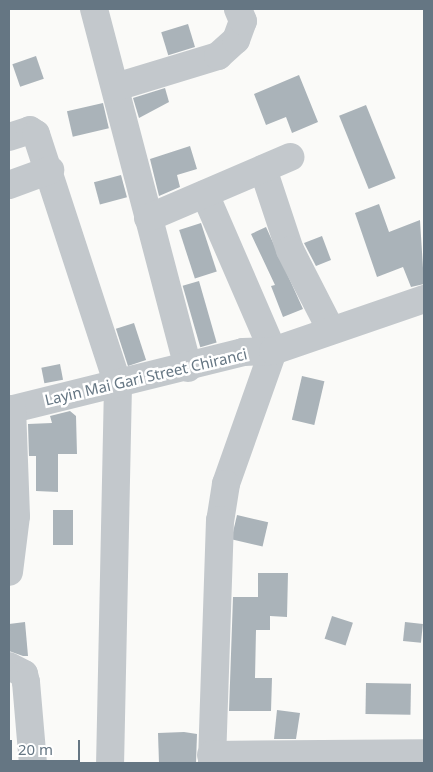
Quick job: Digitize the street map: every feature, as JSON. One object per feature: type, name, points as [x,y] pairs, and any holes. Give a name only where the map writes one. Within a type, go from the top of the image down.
[{"type":"street","points":[[94,9],[188,368]]},
{"type":"street","points":[[116,88],[218,56],[236,40],[242,21],[238,9]]},
{"type":"street","points":[[9,137],[34,131],[50,170],[118,384],[110,763]]},
{"type":"street","points":[[148,218],[290,157]]},
{"type":"street","points":[[263,168],[290,250],[330,328]]},
{"type":"street","points":[[9,185],[50,170]]},
{"type":"street","points":[[205,194],[273,351],[226,484],[220,520],[212,759],[424,753]]},
{"type":"street","name":"Layin Mai Gari Street Chiranci","points":[[10,409],[188,368],[243,352],[273,351],[330,328],[424,299]]},
{"type":"street","points":[[9,572],[16,516],[10,409]]},
{"type":"street","points":[[9,666],[24,674],[26,682],[33,763]]},
{"type":"building","points":[[188,24],[195,47],[168,55],[161,32]]},
{"type":"building","points":[[36,56],[44,79],[20,87],[12,64]]},
{"type":"building","points":[[299,75],[318,122],[292,133],[286,117],[266,125],[254,94]]},
{"type":"building","points":[[165,88],[169,102],[139,118],[133,98]]},
{"type":"building","points":[[103,103],[109,128],[73,137],[67,111]]},
{"type":"building","points":[[366,105],[396,178],[369,189],[339,116]]},
{"type":"building","points":[[190,146],[197,169],[177,175],[180,187],[159,196],[150,159]]},
{"type":"building","points":[[121,175],[127,197],[100,204],[94,182]]},
{"type":"building","points":[[379,204],[389,232],[420,220],[424,284],[411,287],[403,267],[377,277],[355,213]]},
{"type":"building","points":[[201,223],[217,272],[195,279],[179,230]]},
{"type":"building","points":[[266,227],[303,309],[283,317],[271,286],[275,285],[251,234]]},
{"type":"building","points":[[322,236],[331,260],[316,266],[304,243]]},
{"type":"building","points":[[199,281],[217,343],[200,347],[183,286]]},
{"type":"building","points":[[134,323],[146,360],[128,366],[116,329]]},
{"type":"building","points":[[60,364],[63,380],[44,383],[41,368]]},
{"type":"building","points":[[302,376],[324,381],[314,425],[292,420]]},
{"type":"building","points":[[70,411],[76,416],[77,454],[58,454],[58,492],[36,491],[36,456],[29,456],[28,424],[52,423],[50,416]]},
{"type":"building","points":[[53,510],[73,510],[73,545],[53,545]]},
{"type":"building","points":[[237,515],[268,522],[263,547],[231,539]]},
{"type":"building","points":[[258,573],[288,573],[287,617],[270,616],[270,630],[256,630],[255,678],[272,678],[271,711],[229,711],[233,597],[258,597]]},
{"type":"building","points":[[332,616],[353,623],[346,646],[325,639]]},
{"type":"building","points":[[25,622],[28,656],[9,651],[9,624]]},
{"type":"building","points":[[405,622],[423,624],[421,643],[403,641]]},
{"type":"building","points":[[366,683],[411,684],[410,715],[365,714]]},
{"type":"building","points":[[277,710],[300,713],[296,739],[274,739]]},
{"type":"building","points":[[184,732],[197,734],[196,763],[159,763],[158,733]]}]
